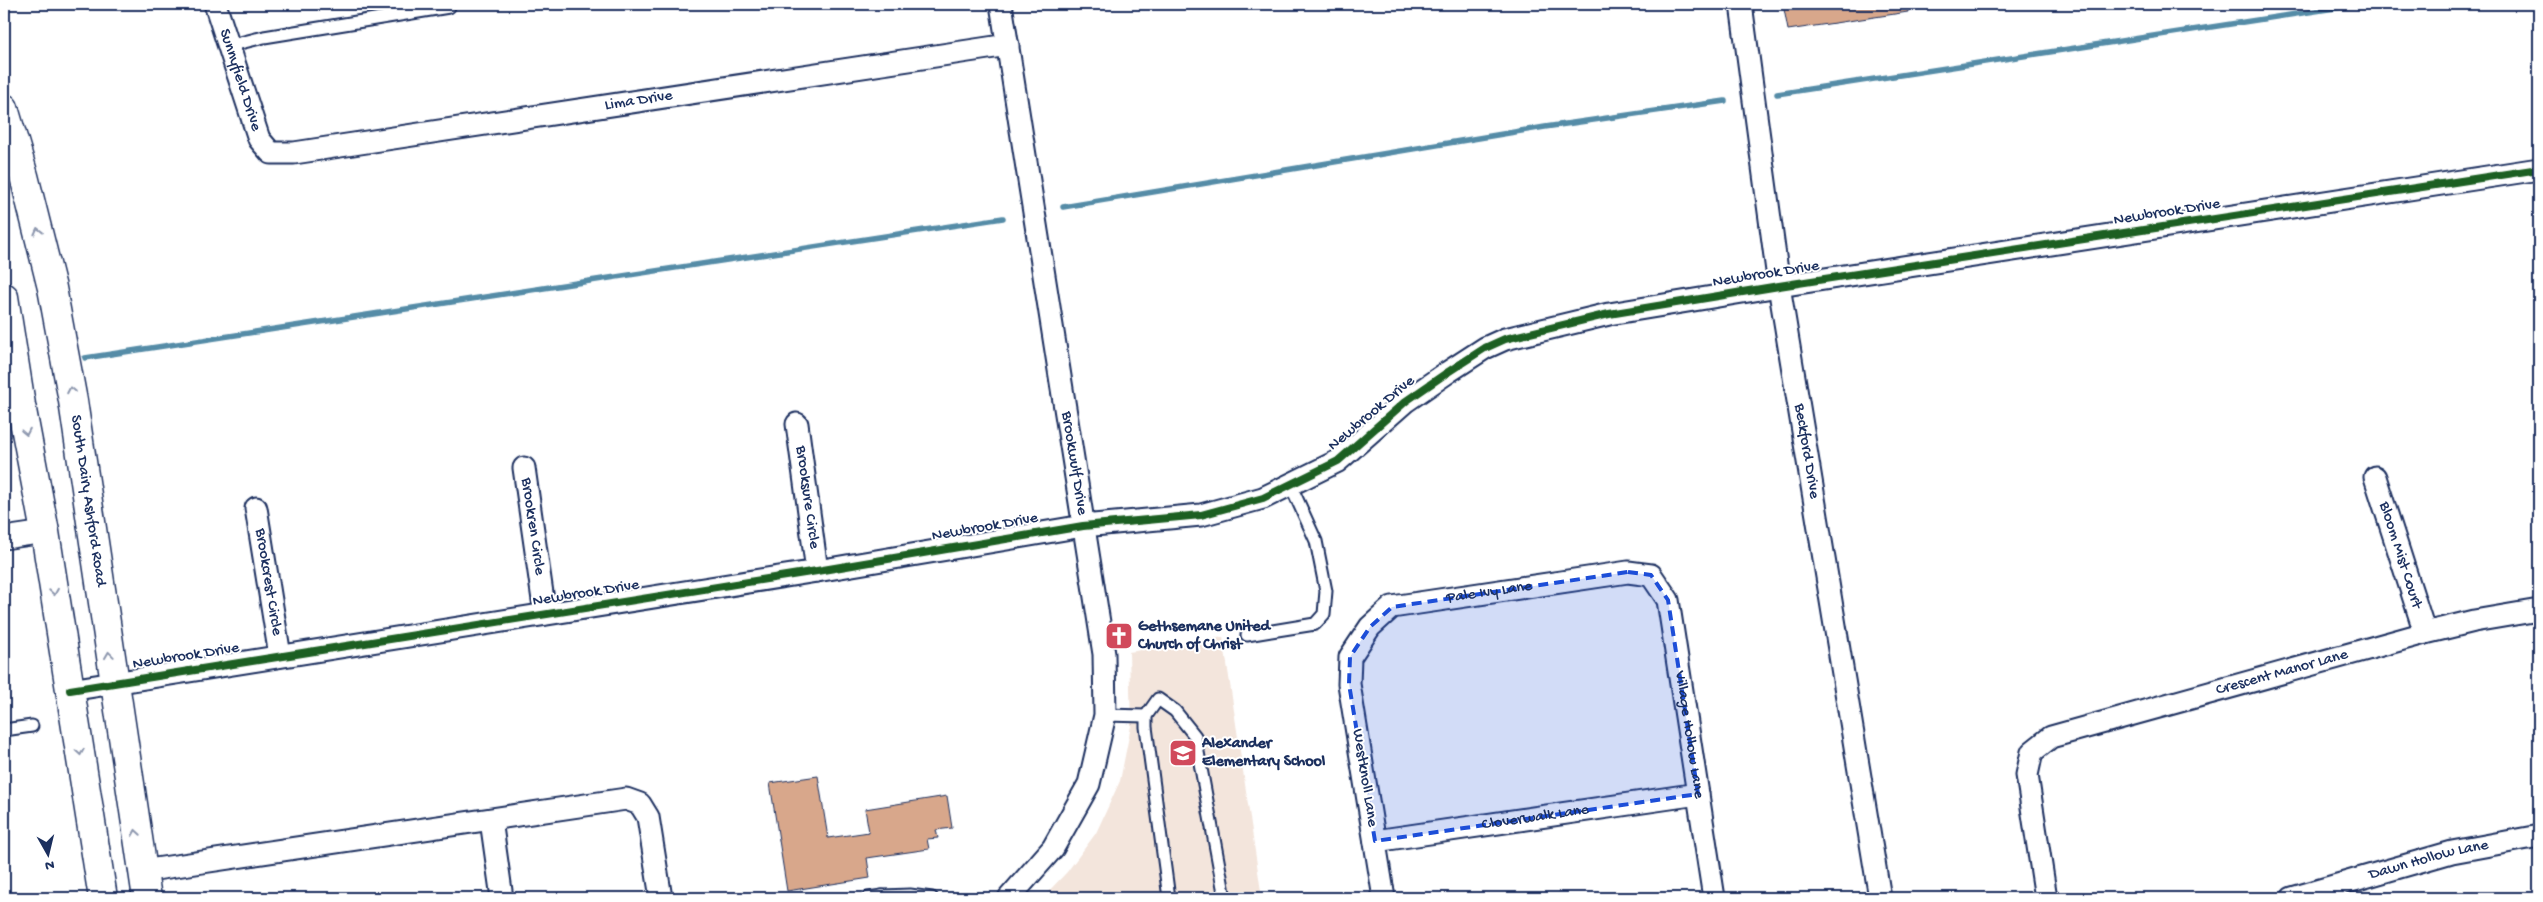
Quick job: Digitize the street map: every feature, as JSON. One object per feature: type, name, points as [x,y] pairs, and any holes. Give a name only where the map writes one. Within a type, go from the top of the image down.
[{"type":"main road","name":"South Dairy Ashford Road","points":[[4,108],[24,176],[52,288],[73,401],[147,898]]},
{"type":"main road","points":[[4,297],[21,405],[45,532],[103,898]]},
{"type":"street","name":"Sunnyfield Drive","points":[[215,4],[259,139],[271,153]]},
{"type":"street","name":"Brookwulf Drive","points":[[1001,4],[1104,654],[1105,715],[1089,784],[1053,848],[1009,898]]},
{"type":"street","name":"Beckford Drive","points":[[1741,4],[1780,286],[1880,898]]},
{"type":"street","name":"Lima Drive","points":[[271,153],[304,152],[1008,45]]},
{"type":"street","name":"Newbrook Drive","points":[[70,690],[1083,526],[1201,515],[1242,505],[1291,486],[1338,462],[1406,401],[1486,348],[1505,339],[1609,314],[1780,286],[2539,170]]},
{"type":"street","name":"Brooksure Circle","points":[[796,424],[817,570]]},
{"type":"street","name":"Brookren Circle","points":[[524,468],[545,614]]},
{"type":"street","name":"Bloom Mist Court","points":[[2376,477],[2425,633]]},
{"type":"street","name":"Brookcrest Circle","points":[[256,508],[280,656]]},
{"type":"street","points":[[4,538],[45,532]]},
{"type":"street","name":"Pale Ivy Lane","points":[[1350,656],[1370,627],[1392,607],[1628,572],[1651,575]]},
{"type":"street","name":"Village Hollow Lane","points":[[1651,575],[1668,600],[1714,898]]},
{"type":"street","name":"Crescent Manor Lane","points":[[2046,898],[2027,775],[2032,752],[2051,737],[2425,633],[2474,621],[2539,610]]},
{"type":"street","name":"Westknoll Lane","points":[[1350,656],[1349,684],[1384,898]]},
{"type":"street","name":"Cloverwalk Lane","points":[[1375,841],[1698,794]]},
{"type":"street","points":[[142,871],[626,799],[640,804],[648,817],[661,898]]},
{"type":"street","points":[[491,820],[502,898]]},
{"type":"street","name":"Dawn Hollow Lane","points":[[2292,898],[2452,852],[2539,836]]},
{"type":"lane","points":[[228,46],[264,37],[449,8],[449,4]]},
{"type":"lane","points":[[1247,636],[1315,624],[1324,614],[1326,591],[1316,541],[1291,486]]},
{"type":"lane","points":[[1170,898],[1146,727],[1146,716],[1158,699],[1175,711],[1195,736],[1225,898]]},
{"type":"lane","points":[[1105,715],[1146,716]]},
{"type":"lane","points":[[4,730],[32,726]]},
{"type":"lane","points":[[868,898],[910,895],[932,898]]},
{"type":"highlighted area","points":[[1628,572],[1651,575],[1668,600],[1698,794],[1375,841],[1349,684],[1350,657],[1370,627],[1392,607]]},
{"type":"shaded area","name":"Alexander Elementary School","points":[[1223,637],[1262,898],[1042,898],[1067,872],[1096,833],[1120,781],[1131,726],[1129,652]]},
{"type":"building","points":[[1783,4],[1907,4],[1908,12],[1788,30]]},
{"type":"building","points":[[818,776],[828,838],[869,832],[865,809],[947,796],[952,828],[936,830],[938,838],[927,839],[929,849],[867,858],[870,878],[787,891],[770,783]]},
{"type":"waterway","points":[[1777,94],[2361,4]]},
{"type":"waterway","points":[[1063,207],[1545,127],[1725,101]]},
{"type":"waterway","points":[[85,358],[1003,218]]},
{"type":"cycle path","points":[[70,690],[817,571],[1083,526],[1201,515],[1263,498],[1338,461],[1406,401],[1485,348],[1505,339],[1609,314],[1779,286],[2539,169]]},
{"type":"place","name":"Gethsemane United Church of Christ","points":[[1119,636]]},
{"type":"place","name":"Alexander Elementary School","points":[[1183,753]]}]
